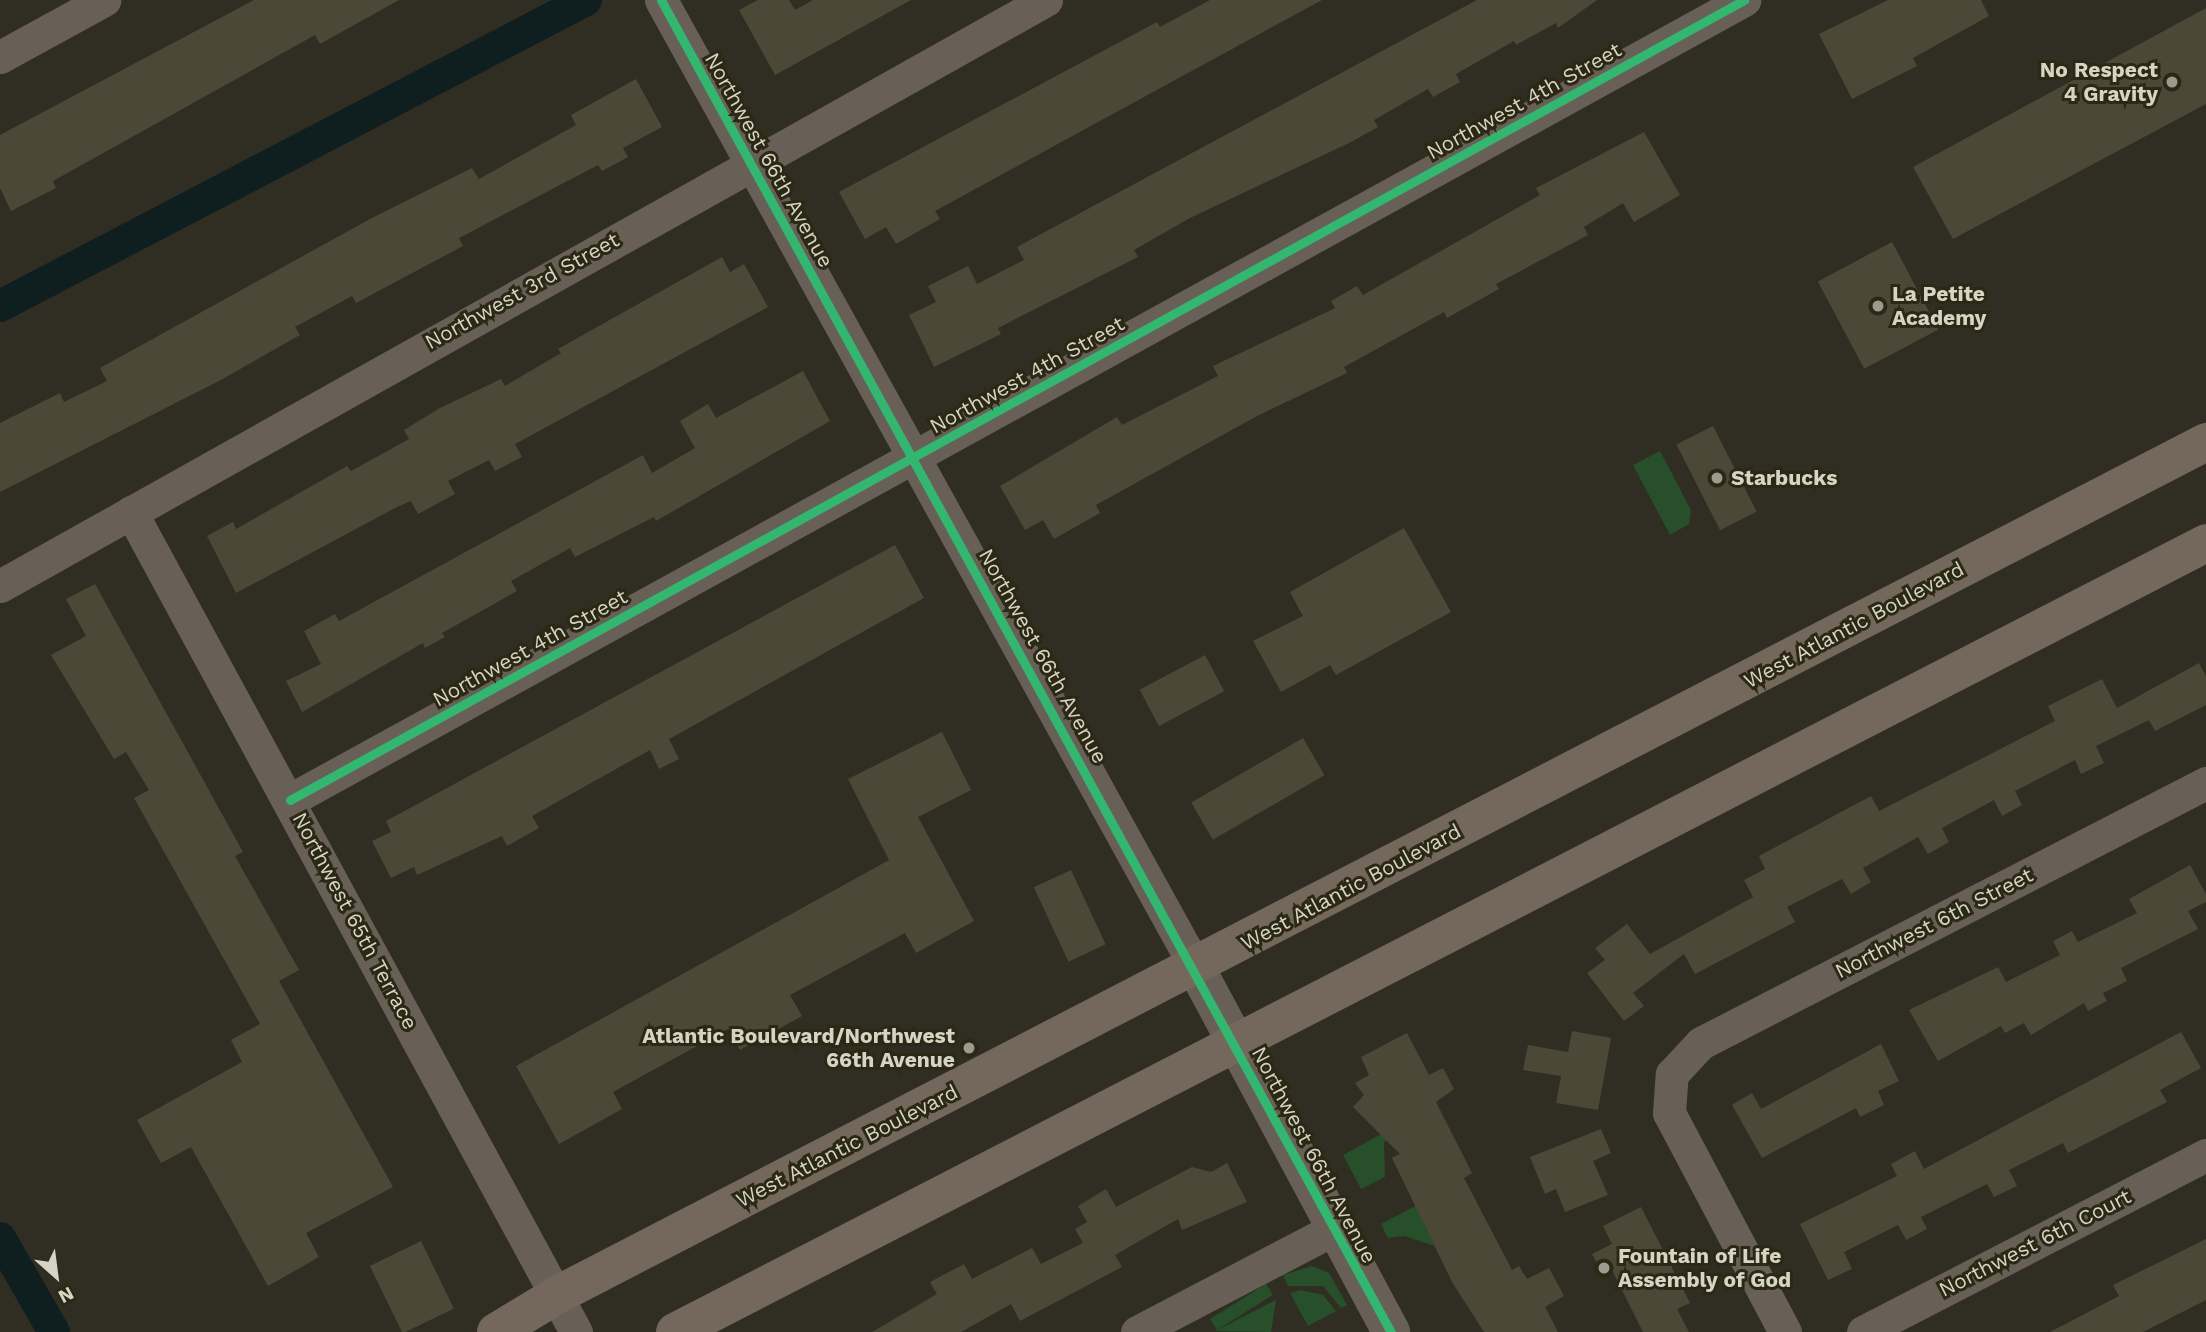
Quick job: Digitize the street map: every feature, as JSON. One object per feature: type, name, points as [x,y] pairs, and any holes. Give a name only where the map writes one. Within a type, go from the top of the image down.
[{"type":"main road","name":"West Atlantic Boulevard","points":[[496,1332],[556,1295],[1196,968],[2206,442]]},
{"type":"main road","points":[[675,1332],[2206,543]]},
{"type":"street","points":[[0,57],[104,0]]},
{"type":"street","name":"Northwest 66th Avenue","points":[[661,0],[1196,968],[1234,1044],[1391,1332]]},
{"type":"street","name":"Northwest 3rd Street","points":[[0,586],[750,161],[1046,0]]},
{"type":"street","name":"Northwest 4th Street","points":[[290,800],[1744,0]]},
{"type":"street","name":"Northwest 65th Terrace","points":[[131,512],[290,800],[576,1332]]},
{"type":"street","name":"Northwest 6th Street","points":[[1785,1332],[1669,1113],[1671,1073],[1701,1043],[2206,783]]},
{"type":"street","name":"Northwest 6th Court","points":[[1863,1332],[2206,1155]]},
{"type":"street","points":[[1137,1332],[1334,1229]]},
{"type":"green space","points":[[1660,451],[1691,510],[1689,524],[1670,535],[1633,465]]},
{"type":"green space","points":[[1418,1114],[1422,1121],[1384,1142],[1385,1177],[1361,1189],[1343,1155]]},
{"type":"green space","points":[[1458,1201],[1422,1220],[1435,1246],[1404,1236],[1388,1238],[1381,1224],[1417,1205]]},
{"type":"green space","points":[[1312,1266],[1329,1273],[1347,1305],[1341,1308],[1323,1286],[1288,1286],[1283,1275]]},
{"type":"green space","points":[[1266,1284],[1273,1295],[1217,1330],[1210,1319]]},
{"type":"green space","points":[[1301,1290],[1323,1295],[1336,1311],[1308,1326],[1290,1293]]},
{"type":"green space","points":[[1276,1300],[1271,1332],[1215,1331]]},
{"type":"building","points":[[254,0],[399,0],[320,44],[315,35],[53,181],[56,188],[11,211],[0,188],[0,135]]},
{"type":"building","points":[[758,0],[789,0],[795,10],[813,0],[911,0],[775,75],[739,10]]},
{"type":"building","points":[[1210,0],[1322,0],[935,211],[940,219],[896,244],[886,227],[865,239],[839,192],[1157,22],[1160,27]]},
{"type":"building","points":[[1477,0],[1597,0],[1558,28],[1556,23],[1516,45],[1514,41],[1456,74],[1460,82],[1433,97],[1428,89],[1374,120],[1378,127],[1351,142],[1190,218],[1134,250],[1138,257],[998,328],[1001,334],[934,367],[909,315],[936,302],[928,286],[968,266],[977,284],[1024,260],[1017,247]]},
{"type":"building","points":[[1888,0],[1981,0],[1989,16],[1913,58],[1917,66],[1852,99],[1819,34]]},
{"type":"building","points":[[2206,8],[2206,104],[1953,239],[1913,167]]},
{"type":"building","points":[[636,79],[662,127],[623,148],[628,157],[602,171],[598,165],[459,238],[463,246],[356,303],[352,296],[295,327],[300,335],[219,381],[0,492],[0,423],[60,393],[64,402],[107,381],[100,368],[370,219],[472,168],[479,179],[576,125],[571,115]]},
{"type":"building","points":[[1644,132],[1680,195],[1634,222],[1623,203],[1584,227],[1588,235],[1496,284],[1499,289],[1447,318],[1444,312],[1344,367],[1347,373],[1257,416],[1096,505],[1100,513],[1054,539],[1043,520],[1025,530],[1000,486],[1117,417],[1122,425],[1218,376],[1213,366],[1335,308],[1331,301],[1357,286],[1363,295],[1540,195],[1536,188]]},
{"type":"building","name":"La Petite Academy","points":[[1892,242],[1938,329],[1864,369],[1818,281]]},
{"type":"building","points":[[722,257],[730,272],[744,264],[768,307],[515,444],[522,457],[495,471],[489,460],[448,481],[455,494],[418,514],[411,501],[397,507],[236,593],[207,536],[233,522],[236,529],[347,466],[351,471],[409,439],[404,430],[440,408],[501,379],[505,386],[561,353],[558,349]]},
{"type":"building","points":[[803,371],[830,421],[656,521],[654,517],[575,557],[570,548],[511,581],[517,591],[442,633],[445,637],[425,648],[423,643],[302,712],[286,681],[321,664],[304,631],[335,614],[339,621],[643,455],[652,473],[695,448],[680,421],[708,404],[716,418]]},
{"type":"building","name":"Starbucks","points":[[1713,426],[1757,512],[1720,530],[1676,445]]},
{"type":"building","points":[[1404,528],[1451,612],[1336,675],[1330,665],[1281,692],[1253,641],[1303,616],[1290,592]]},
{"type":"building","points":[[895,545],[924,598],[669,739],[679,759],[659,769],[650,750],[532,816],[539,828],[507,846],[502,836],[417,875],[414,867],[391,878],[372,841],[391,832],[386,821]]},
{"type":"building","points":[[95,584],[243,852],[235,856],[299,970],[279,981],[393,1187],[306,1233],[319,1257],[268,1286],[191,1147],[161,1163],[137,1120],[242,1062],[231,1040],[260,1024],[134,798],[149,790],[126,752],[114,759],[51,655],[86,636],[66,599]]},
{"type":"building","points":[[1205,655],[1224,691],[1159,726],[1140,690]]},
{"type":"building","points":[[2199,663],[2206,676],[2206,705],[2155,731],[2149,720],[2096,746],[2104,763],[2081,774],[2075,760],[2015,791],[2022,805],[2002,816],[1994,800],[1942,828],[1949,842],[1928,854],[1918,837],[1863,868],[1871,882],[1851,894],[1842,879],[1787,907],[1795,922],[1695,974],[1684,954],[1633,993],[1644,1006],[1624,1021],[1587,973],[1605,960],[1595,948],[1627,924],[1650,954],[1753,897],[1744,880],[1765,869],[1759,856],[1871,796],[1879,811],[2055,721],[2048,706],[2102,679],[2117,708]]},
{"type":"building","points":[[942,732],[971,790],[918,817],[974,921],[916,953],[905,933],[790,995],[802,1016],[740,1050],[728,1029],[613,1092],[622,1109],[559,1144],[516,1066],[889,860],[848,779]]},
{"type":"building","points":[[1303,738],[1324,775],[1213,840],[1191,803]]},
{"type":"building","points":[[2190,865],[2206,894],[2206,902],[2188,911],[2198,929],[2121,968],[2127,981],[2103,993],[2107,1001],[2088,1011],[2084,1003],[2031,1035],[2024,1023],[2005,1033],[2001,1026],[1938,1061],[1909,1010],[1998,967],[2006,982],[2060,955],[2053,941],[2072,931],[2078,942],[2137,913],[2129,899]]},
{"type":"building","points":[[1071,870],[1106,944],[1068,962],[1034,887]]},
{"type":"building","points":[[1572,1031],[1611,1038],[1598,1110],[1556,1103],[1561,1076],[1523,1070],[1528,1045],[1568,1052]]},
{"type":"building","points":[[2181,1032],[2201,1068],[2160,1090],[2167,1102],[2068,1153],[2063,1143],[2009,1170],[2017,1186],[1994,1197],[1987,1184],[1921,1217],[1927,1229],[1906,1240],[1898,1225],[1844,1252],[1852,1269],[1828,1280],[1800,1224],[1897,1176],[1891,1164],[1915,1151],[1924,1169]]},
{"type":"building","points":[[1407,1033],[1429,1075],[1443,1068],[1454,1089],[1436,1102],[1472,1173],[1464,1178],[1512,1270],[1519,1266],[1527,1279],[1549,1268],[1564,1296],[1545,1307],[1558,1332],[1484,1332],[1452,1282],[1392,1158],[1400,1154],[1353,1107],[1364,1095],[1355,1083],[1369,1075],[1361,1057]]},
{"type":"building","points":[[1881,1044],[1899,1081],[1878,1091],[1884,1105],[1860,1117],[1856,1108],[1762,1158],[1732,1105],[1752,1093],[1761,1109]]},
{"type":"building","points":[[1601,1129],[1611,1153],[1593,1161],[1608,1195],[1565,1212],[1556,1189],[1545,1194],[1530,1157]]},
{"type":"building","points":[[1227,1163],[1247,1202],[1182,1230],[1178,1219],[1115,1255],[1122,1267],[1020,1321],[1011,1304],[961,1332],[872,1332],[937,1294],[930,1282],[964,1264],[972,1279],[1032,1248],[1041,1264],[1083,1243],[1075,1229],[1087,1222],[1078,1206],[1106,1189],[1116,1207],[1192,1167],[1211,1172]]},
{"type":"building","points":[[1641,1207],[1690,1303],[1677,1309],[1689,1332],[1643,1332],[1613,1272],[1604,1277],[1592,1254],[1612,1244],[1603,1226]]},
{"type":"building","points":[[2206,1239],[2206,1300],[2143,1332],[2050,1332],[2119,1296],[2113,1285]]},
{"type":"building","points":[[421,1241],[454,1308],[402,1332],[370,1266]]},
{"type":"waterway","points":[[0,306],[586,0]]},
{"type":"waterway","points":[[0,1238],[54,1332]]},
{"type":"cycle path","points":[[661,0],[1391,1332]]},
{"type":"cycle path","points":[[290,800],[1744,0]]},
{"type":"place","name":"No Respect 4 Gravity","points":[[2172,82]]},
{"type":"place","name":"La Petite Academy","points":[[1878,306]]},
{"type":"place","name":"Starbucks","points":[[1717,478]]},
{"type":"place","name":"Atlantic Boulevard/Northwest 66th Avenue","points":[[969,1048]]},
{"type":"place","name":"Fountain of Life Assembly of God","points":[[1604,1268]]}]
